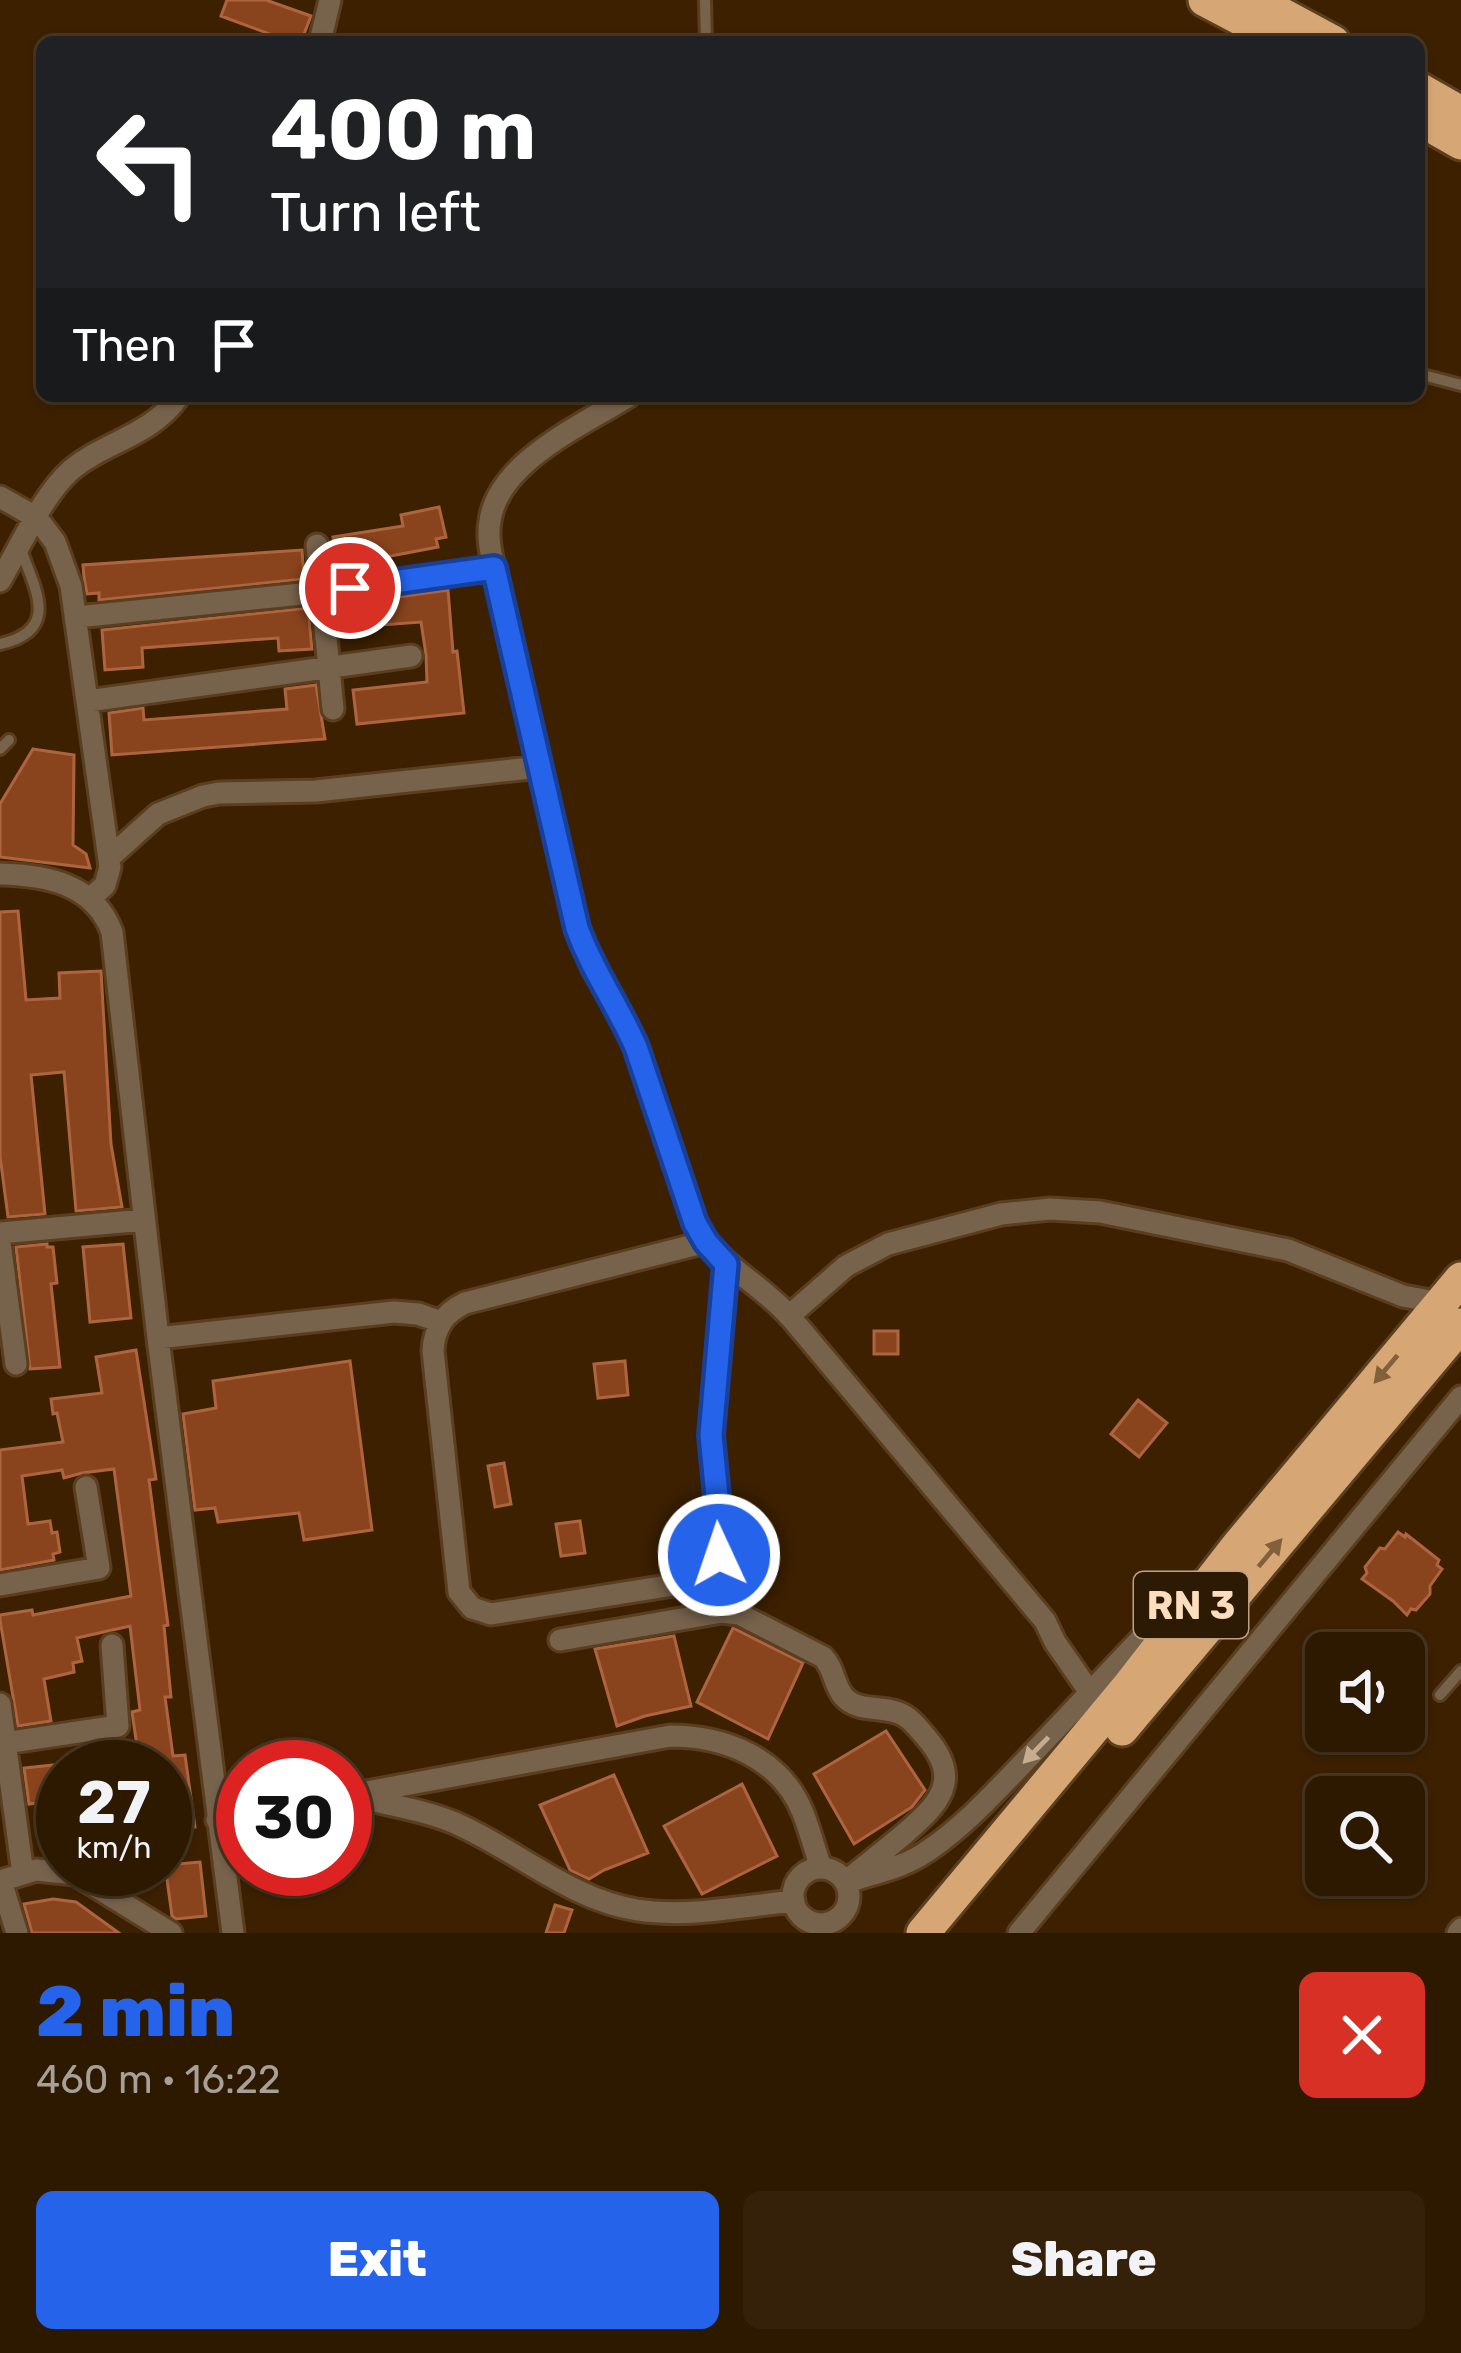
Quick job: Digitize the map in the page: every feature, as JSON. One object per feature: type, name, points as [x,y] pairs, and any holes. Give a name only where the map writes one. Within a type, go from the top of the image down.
[{"type":"highway","points":[[1205,0],[1274,36]]},
{"type":"highway","points":[[1255,0],[1322,36]]},
{"type":"highway","points":[[1425,92],[1461,113]]},
{"type":"highway","points":[[1425,122],[1461,143]]},
{"type":"highway","name":"RN 3","points":[[923,1933],[1128,1687],[1236,1548],[1454,1302]]},
{"type":"highway","name":"RN 3","points":[[952,1933],[1454,1302]]},
{"type":"street","points":[[322,36],[331,0]]},
{"type":"street","points":[[0,581],[53,490],[73,469],[147,428],[174,402]]},
{"type":"street","points":[[619,402],[524,462],[504,483],[489,524],[494,568],[577,928],[593,969],[636,1047],[695,1223],[706,1242],[789,1316],[1045,1622],[1091,1694]]},
{"type":"street","points":[[0,497],[38,518],[62,556],[71,586],[110,867],[104,885],[91,898]]},
{"type":"street","points":[[317,545],[333,709]]},
{"type":"street","points":[[76,617],[321,592],[494,568]]},
{"type":"street","points":[[88,700],[411,656]]},
{"type":"street","points":[[109,857],[158,814],[203,796],[316,791],[540,767]]},
{"type":"street","points":[[0,874],[76,888],[91,898],[107,920],[115,945],[216,1812]]},
{"type":"street","points":[[789,1316],[846,1266],[888,1244],[1001,1214],[1051,1209],[1100,1211],[1288,1250],[1403,1296],[1454,1302]]},
{"type":"street","points":[[0,1233],[144,1220]]},
{"type":"street","points":[[706,1242],[465,1303],[441,1322],[433,1351],[460,1592],[467,1604],[490,1614],[686,1583],[710,1570],[721,1546],[711,1435],[726,1264]]},
{"type":"street","points":[[0,1248],[16,1364]]},
{"type":"street","points":[[158,1338],[394,1312],[418,1313],[441,1322]]},
{"type":"street","points":[[1019,1933],[1461,1397]]},
{"type":"street","points":[[0,1585],[99,1568],[86,1487]]},
{"type":"street","points":[[845,1882],[923,1855],[992,1796],[1116,1663],[1236,1548]]},
{"type":"street","points":[[560,1640],[731,1612],[823,1657],[832,1666],[843,1696],[852,1703],[907,1717],[938,1750],[944,1771],[942,1792],[931,1811],[845,1882]]},
{"type":"street","points":[[5,1743],[118,1726],[112,1646]]},
{"type":"street","points":[[0,1704],[8,1879],[17,1933]]},
{"type":"street","points":[[372,1792],[670,1736],[697,1736],[723,1741],[770,1767],[802,1810],[821,1868]]},
{"type":"street","points":[[443,1819],[448,1778]]},
{"type":"street","points":[[372,1802],[443,1819],[575,1890],[637,1910],[669,1912],[794,1901]]},
{"type":"street","points":[[821,1868],[845,1882],[846,1909],[832,1922],[819,1929],[803,1917],[794,1901],[802,1876],[821,1868]]},
{"type":"street","points":[[8,1879],[50,1869],[75,1874],[170,1933]]},
{"type":"street","points":[[227,1896],[232,1933]]},
{"type":"lane","points":[[705,0],[706,36]]},
{"type":"lane","points":[[1425,376],[1461,385]]},
{"type":"lane","points":[[0,644],[21,639],[36,622],[41,604],[20,547]]},
{"type":"lane","points":[[1440,1695],[1461,1671]]},
{"type":"building","points":[[227,0],[266,0],[311,16],[303,36],[275,36],[221,16]]},
{"type":"building","points":[[439,507],[446,537],[436,539],[438,547],[338,566],[333,537],[403,526],[401,515]]},
{"type":"building","points":[[302,550],[304,579],[99,600],[99,593],[87,594],[84,577],[83,565]]},
{"type":"building","points":[[448,590],[464,713],[357,724],[353,690],[427,682],[426,655],[421,622],[342,628],[340,605]]},
{"type":"building","points":[[308,608],[312,649],[279,651],[278,638],[142,648],[143,667],[105,670],[102,630]]},
{"type":"building","points":[[316,685],[325,739],[112,755],[109,713],[143,708],[144,720],[287,709],[285,689]]},
{"type":"building","points":[[33,749],[74,755],[73,845],[86,854],[90,868],[0,857],[0,804]]},
{"type":"building","points":[[18,911],[26,1000],[60,998],[59,973],[101,971],[111,1144],[122,1207],[76,1211],[64,1072],[31,1075],[45,1214],[8,1217],[0,1156],[0,912]]},
{"type":"building","points":[[123,1244],[131,1318],[90,1322],[83,1247]]},
{"type":"building","points":[[16,1247],[53,1247],[57,1283],[51,1284],[60,1367],[30,1369]]},
{"type":"building","points":[[874,1331],[898,1331],[898,1354],[874,1354]]},
{"type":"building","points":[[136,1350],[156,1479],[149,1480],[168,1625],[164,1626],[171,1697],[165,1697],[171,1740],[136,1740],[132,1712],[140,1710],[130,1626],[77,1638],[82,1661],[73,1663],[74,1672],[44,1679],[51,1721],[18,1726],[0,1615],[32,1610],[33,1615],[131,1596],[114,1469],[64,1478],[62,1470],[22,1476],[28,1524],[50,1521],[60,1552],[53,1554],[54,1560],[0,1570],[0,1450],[63,1442],[51,1399],[102,1393],[96,1357]]},
{"type":"building","points":[[350,1361],[372,1530],[304,1540],[299,1513],[218,1522],[215,1508],[195,1510],[183,1414],[216,1408],[213,1381]]},
{"type":"building","points":[[625,1361],[628,1395],[598,1398],[594,1364]]},
{"type":"building","points":[[1138,1400],[1167,1423],[1139,1457],[1111,1434]]},
{"type":"building","points":[[504,1463],[511,1504],[495,1507],[488,1466]]},
{"type":"building","points":[[580,1521],[585,1553],[561,1556],[556,1524]]},
{"type":"building","points":[[1398,1532],[1439,1560],[1442,1569],[1430,1594],[1407,1615],[1362,1579],[1365,1567]]},
{"type":"building","points":[[733,1628],[803,1663],[768,1739],[697,1702]]},
{"type":"building","points":[[674,1636],[691,1706],[617,1726],[595,1649]]},
{"type":"building","points":[[886,1731],[925,1790],[912,1807],[854,1844],[814,1774]]},
{"type":"building","points":[[36,1767],[36,1803],[29,1804],[24,1768]]},
{"type":"building","points":[[614,1775],[648,1853],[589,1879],[570,1870],[540,1805]]},
{"type":"building","points":[[742,1784],[777,1856],[702,1894],[664,1826]]},
{"type":"building","points":[[200,1862],[206,1916],[176,1919],[169,1896],[192,1896],[192,1863]]},
{"type":"building","points":[[53,1899],[76,1902],[119,1933],[32,1933],[24,1904]]},
{"type":"building","points":[[555,1905],[572,1910],[564,1933],[546,1933]]},
{"type":"route","points":[[350,588],[494,568],[577,928],[593,969],[636,1047],[695,1223],[726,1264],[711,1435],[719,1555]]}]
